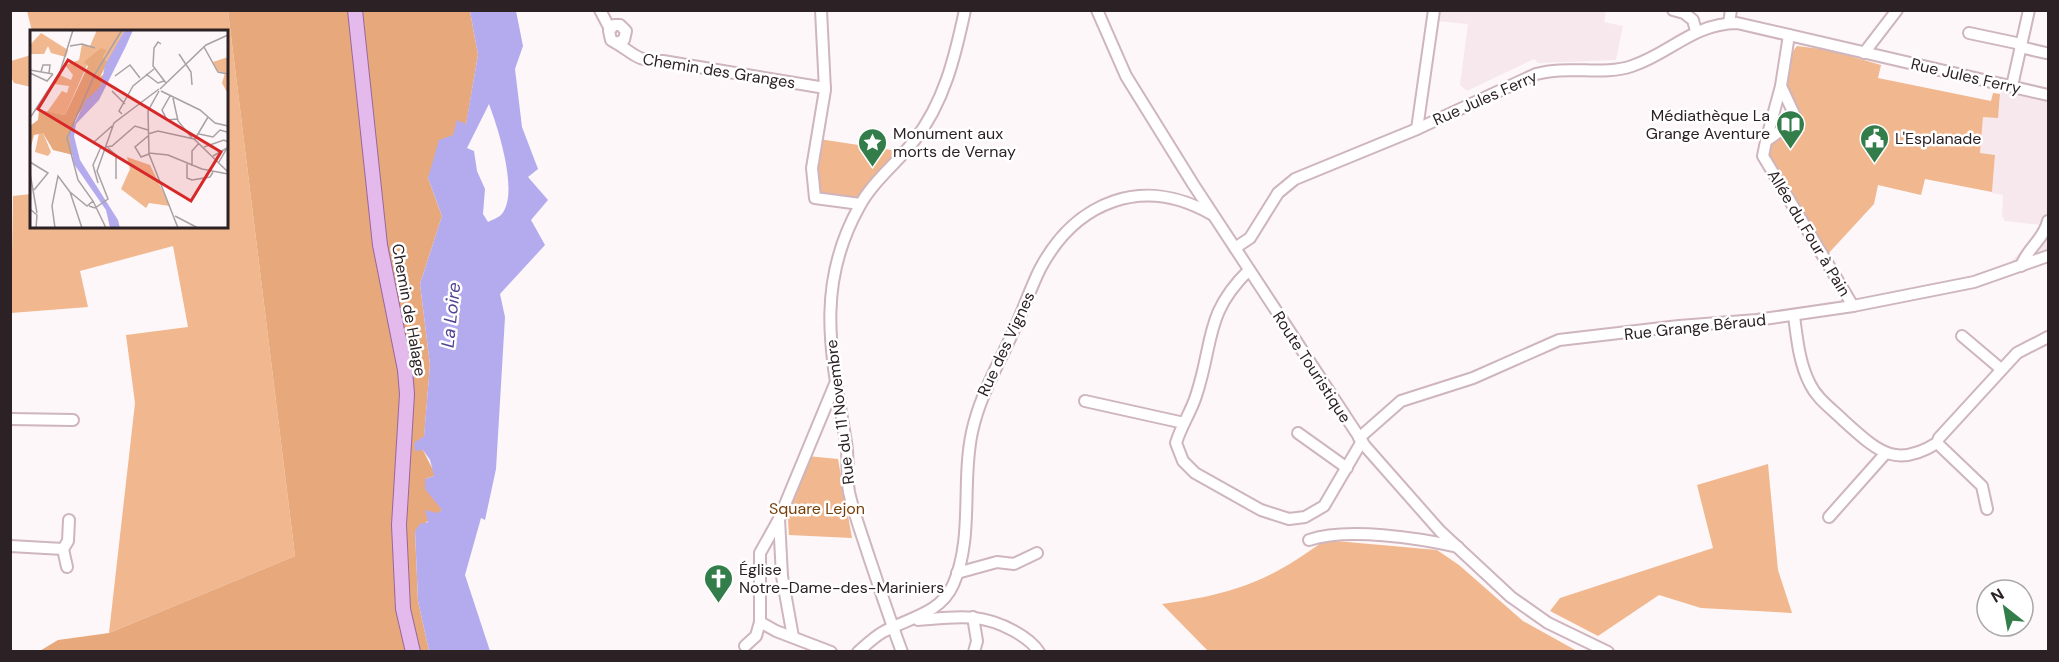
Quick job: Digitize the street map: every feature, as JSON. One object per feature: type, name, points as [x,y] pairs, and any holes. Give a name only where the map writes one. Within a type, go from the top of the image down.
[{"type":"main road","name":"Chemin de Halage","points":[[355,10],[380,245],[405,370],[407,394],[399,525],[403,609],[413,651]]},
{"type":"street","name":"Chemin des Granges","points":[[600,10],[610,29],[609,37],[644,61],[663,61],[825,88]]},
{"type":"street","points":[[821,10],[825,88],[812,168],[815,198],[860,204]]},
{"type":"street","name":"Rue du 11 Novembre","points":[[902,651],[849,490],[847,444],[834,384],[830,351],[831,309],[837,255],[860,204],[930,119],[941,99],[956,51],[965,10]]},
{"type":"street","name":"Route Touristique","points":[[1097,10],[1126,76],[1234,248],[1361,440],[1458,547],[1511,597],[1548,623],[1608,651]]},
{"type":"street","points":[[1417,129],[1434,10]]},
{"type":"street","points":[[1673,10],[1684,13],[1694,20],[1696,31]]},
{"type":"street","points":[[1729,23],[1731,10]]},
{"type":"street","points":[[1863,53],[1897,10]]},
{"type":"street","points":[[2012,86],[2030,10]]},
{"type":"street","name":"Rue Jules Ferry","points":[[1234,248],[1250,238],[1278,193],[1295,178],[1417,129],[1536,74],[1555,69],[1629,68],[1647,61],[1696,31],[1729,23],[2049,95]]},
{"type":"street","points":[[1969,33],[2046,53]]},
{"type":"street","points":[[1766,141],[1780,86],[1789,35]]},
{"type":"street","points":[[1766,141],[1794,121],[1795,116],[1780,86]]},
{"type":"street","name":"Allée du Four à Pain","points":[[1766,141],[1763,156],[1853,306]]},
{"type":"street","points":[[1173,197],[1190,191],[1193,184]]},
{"type":"street","name":"Rue des Vignes","points":[[858,651],[884,631],[914,620],[940,602],[952,588],[957,573],[965,521],[971,435],[979,402],[1040,269],[1055,246],[1094,208],[1113,200],[1139,196],[1173,197],[1214,216]]},
{"type":"street","points":[[2021,266],[2023,258],[2040,239],[2049,221]]},
{"type":"street","name":"Rue Grange Béraud","points":[[1249,270],[1227,294],[1213,320],[1196,397],[1176,442],[1183,461],[1195,473],[1278,517],[1289,519],[1305,517],[1324,506],[1361,440],[1401,401],[1473,378],[1559,340],[1794,316],[1853,306],[1974,282],[2049,256]]},
{"type":"street","points":[[1794,316],[1804,370],[1814,391],[1878,451],[1898,456],[1913,454],[1937,443],[2017,353],[2049,337]]},
{"type":"street","points":[[1962,336],[2001,369]]},
{"type":"street","points":[[746,646],[756,636],[760,622],[760,553],[779,519],[834,384]]},
{"type":"street","points":[[1085,401],[1184,423]]},
{"type":"street","points":[[10,419],[73,420]]},
{"type":"street","points":[[1298,432],[1347,468]]},
{"type":"street","points":[[1937,443],[1982,486],[1988,509]]},
{"type":"street","points":[[1828,517],[1885,454]]},
{"type":"street","points":[[779,519],[782,576],[793,637]]},
{"type":"street","points":[[67,567],[63,549],[68,541],[69,520]]},
{"type":"street","points":[[1309,540],[1335,533],[1431,541],[1458,547]]},
{"type":"street","points":[[10,546],[63,549]]},
{"type":"street","points":[[957,573],[997,562],[1014,564],[1036,554]]},
{"type":"street","points":[[914,620],[973,617],[999,623],[1024,637],[1039,651]]},
{"type":"street","points":[[973,617],[977,641],[974,651]]},
{"type":"street","points":[[760,622],[831,651]]},
{"type":"shaded area","points":[[1606,10],[1604,22],[1623,26],[1616,60],[1538,63],[1534,59],[1467,91],[1460,85],[1468,24],[1436,21],[1438,11]]},
{"type":"shaded area","points":[[228,11],[470,11],[478,55],[466,125],[453,135],[428,178],[442,216],[420,284],[430,365],[423,450],[434,472],[434,476],[425,479],[442,510],[415,531],[418,601],[429,651],[38,652],[58,640],[109,633],[295,556]]},
{"type":"shaded area","points":[[2001,89],[2048,100],[2048,262],[2009,276],[2008,264],[2035,238],[2042,225],[2005,221],[2002,216],[2003,195],[1992,193],[1995,155],[1980,154],[1983,116],[1998,117]]},
{"type":"green space","points":[[27,11],[228,11],[295,556],[109,633],[135,403],[126,335],[188,327],[173,246],[80,271],[88,307],[11,313],[13,196],[30,194],[30,228],[228,228],[228,30],[32,30]]},
{"type":"green space","points":[[1797,46],[1829,50],[1881,65],[1878,78],[1991,101],[1993,93],[2000,94],[1998,118],[1983,117],[1980,153],[1995,155],[1992,192],[1925,179],[1921,195],[1878,185],[1874,204],[1827,255],[1768,156],[1772,141],[1791,129],[1797,120],[1798,114],[1786,88],[1785,76]]},
{"type":"green space","points":[[30,55],[30,87],[14,83],[11,77],[11,61]]},
{"type":"green space","points":[[819,139],[898,151],[856,200],[819,194],[816,169]]},
{"type":"green space","name":"Square Lejon","points":[[807,456],[838,459],[852,538],[789,535],[788,520],[783,520]]},
{"type":"green space","points":[[1768,464],[1778,570],[1792,613],[1701,608],[1659,595],[1598,636],[1550,611],[1560,598],[1713,548],[1697,485]]},
{"type":"green space","points":[[1325,540],[1437,550],[1459,565],[1523,621],[1577,651],[1208,651],[1162,604],[1229,591],[1266,577]]},
{"type":"water","name":"La Loire","points":[[470,11],[516,11],[523,46],[515,69],[522,127],[538,169],[528,177],[548,200],[531,220],[545,245],[500,294],[505,317],[496,469],[485,520],[481,518],[465,575],[490,651],[429,651],[418,601],[415,531],[420,524],[428,522],[425,510],[437,513],[442,510],[425,489],[425,479],[434,476],[430,460],[423,450],[415,451],[414,443],[424,436],[430,365],[420,284],[442,216],[428,178],[439,140],[453,135],[457,120],[466,124],[478,55]],"holes":[[[489,104],[506,161],[508,193],[501,215],[488,222],[483,214],[485,189],[477,171],[474,151],[467,148]]]},
{"type":"place","name":"Médiathèque La Grange Aventure","points":[[1791,150]]},
{"type":"place","name":"L'Esplanade","points":[[1874,164]]},
{"type":"place","name":"Monument aux morts de Vernay","points":[[872,168]]},
{"type":"place","name":"Église Notre-Dame-des-Mariniers","points":[[718,604]]}]
